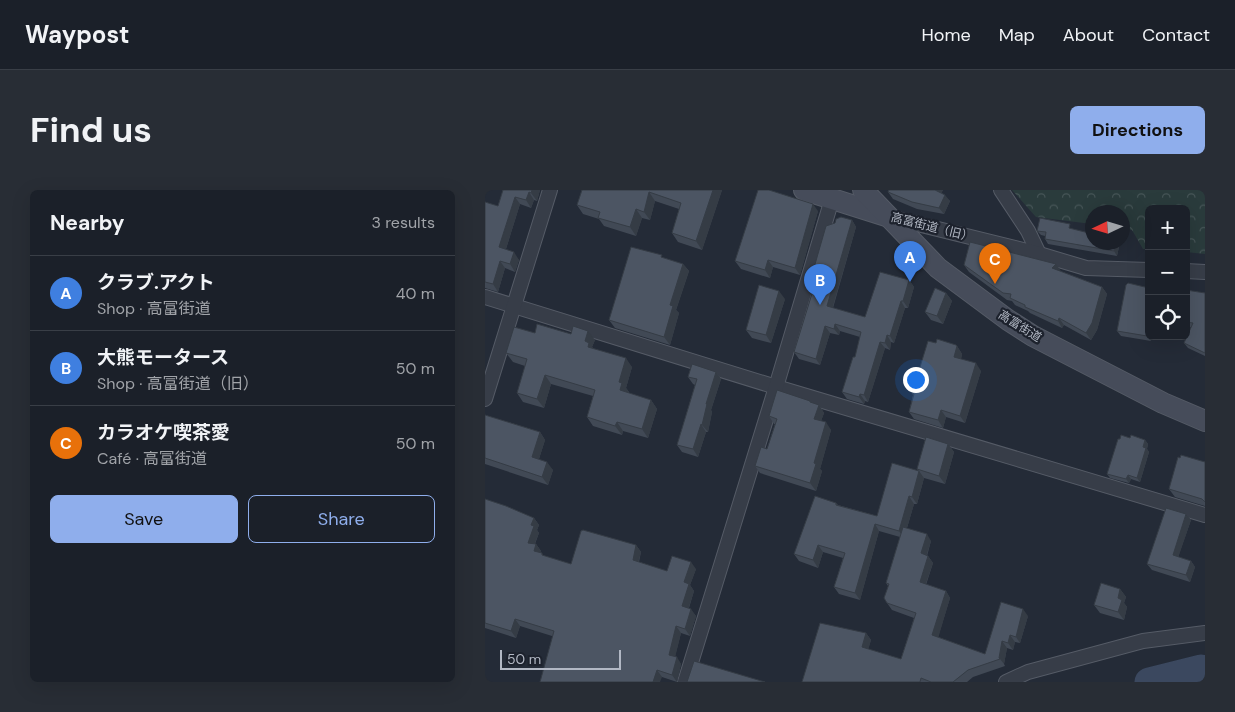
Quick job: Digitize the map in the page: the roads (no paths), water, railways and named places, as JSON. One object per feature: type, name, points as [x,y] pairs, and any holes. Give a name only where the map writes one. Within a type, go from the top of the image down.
[{"type":"street","points":[[485,398],[550,190]]},
{"type":"street","name":"高富街道（旧）","points":[[804,190],[886,216],[1039,254],[1086,268],[1145,270]]},
{"type":"street","name":"高富街道","points":[[863,190],[938,268],[1009,320],[1033,336],[1163,403],[1205,421]]},
{"type":"street","points":[[1001,190],[1028,230],[1039,254]]},
{"type":"street","points":[[685,682],[832,199]]},
{"type":"street","points":[[1190,271],[1205,272]]},
{"type":"street","points":[[485,297],[776,387],[1205,515]]},
{"type":"street","points":[[1006,682],[1027,672],[1143,641],[1205,633]]},
{"type":"waterway","points":[[1149,682],[1201,669],[1205,670]]},
{"type":"place","name":"クラブ.アクト","points":[[910,282]]},
{"type":"place","name":"カラオケ喫茶愛","points":[[995,284]]},
{"type":"place","name":"大熊モータース","points":[[820,305]]}]
